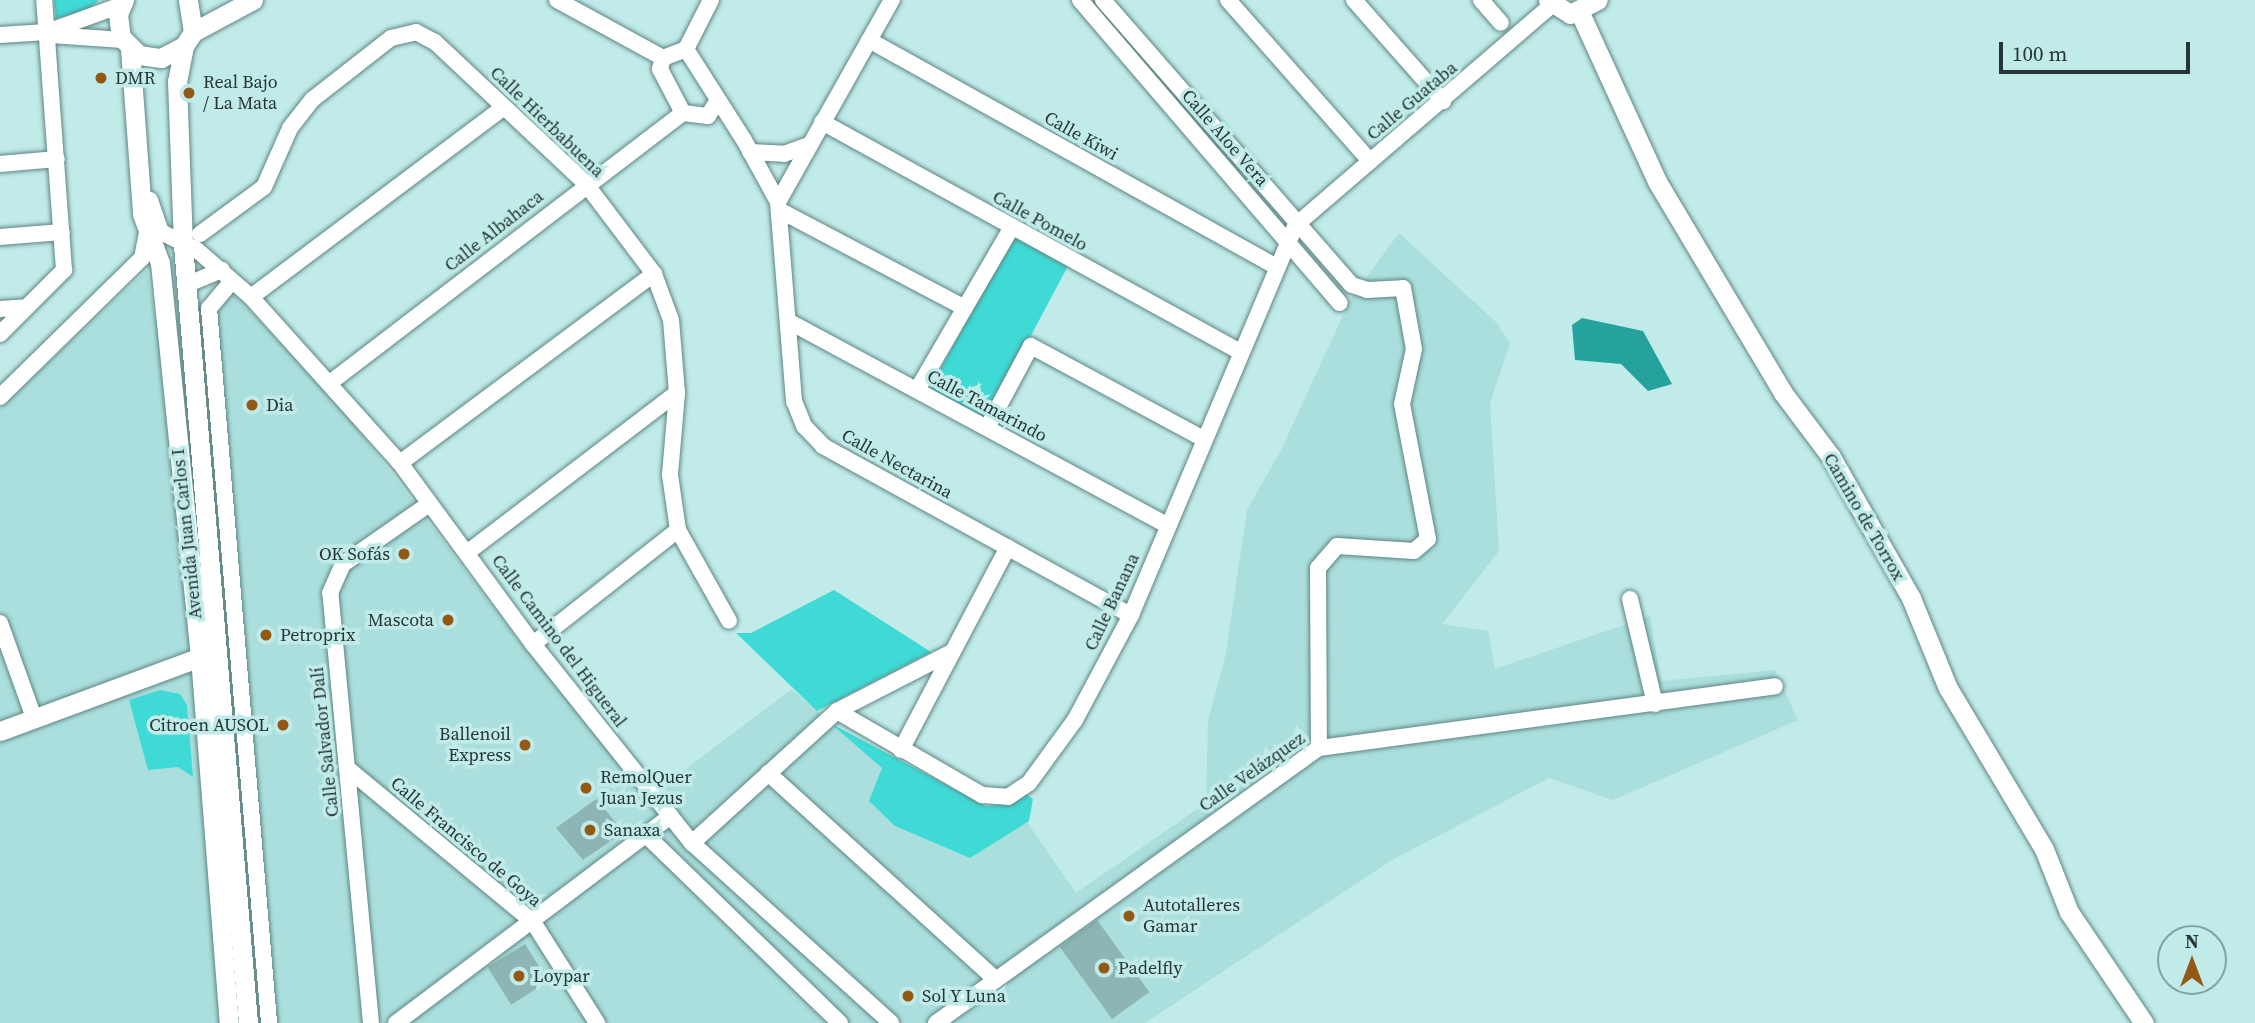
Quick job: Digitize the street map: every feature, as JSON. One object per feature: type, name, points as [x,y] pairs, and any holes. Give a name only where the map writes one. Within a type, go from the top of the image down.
[{"type":"street","points":[[0,334],[64,270],[44,0]]},
{"type":"street","name":"Avenida Juan Carlos I","points":[[188,0],[188,39],[177,81],[183,245],[248,1023]]},
{"type":"street","points":[[0,35],[47,32],[126,44],[160,58],[253,0]]},
{"type":"street","points":[[557,0],[663,58]]},
{"type":"street","points":[[663,58],[687,48],[711,0]]},
{"type":"street","points":[[892,0],[809,145],[779,206],[965,308]]},
{"type":"street","name":"Calle Aloe Vera","points":[[1080,0],[1340,303]]},
{"type":"street","name":"Calle Aloe Vera","points":[[1103,0],[1296,225],[1352,285],[1367,290],[1403,288],[1414,349],[1402,404],[1428,539],[1414,551],[1337,546],[1318,568],[1319,748]]},
{"type":"street","points":[[1227,0],[1370,161]]},
{"type":"street","points":[[1354,0],[1443,102]]},
{"type":"street","points":[[1481,0],[1501,23]]},
{"type":"street","points":[[1550,3],[1580,13],[1598,0]]},
{"type":"street","points":[[47,32],[122,2]]},
{"type":"street","name":"Avenida Juan Carlos I","points":[[122,2],[118,24],[126,44],[147,232],[159,263],[200,657],[229,1023]]},
{"type":"street","name":"Calle Guataba","points":[[1296,225],[1443,102],[1550,3]]},
{"type":"street","name":"Camino de Torrox","points":[[1580,13],[1658,183],[1783,393],[1838,469],[1911,598],[1948,688],[2044,849],[2069,912],[2144,1023]]},
{"type":"street","name":"Calle Hierbabuena","points":[[200,234],[264,187],[290,128],[313,99],[391,38],[416,32],[435,42],[586,184],[654,274],[671,320],[677,393],[670,475],[678,530],[729,621]]},
{"type":"street","name":"Calle Kiwi","points":[[869,40],[1275,266]]},
{"type":"street","name":"Calle Nectarina","points":[[687,48],[750,152],[779,206],[794,401],[804,426],[823,446],[1131,615]]},
{"type":"street","points":[[663,58],[660,69],[683,113],[708,116],[718,100]]},
{"type":"street","points":[[250,298],[504,107]]},
{"type":"street","name":"Calle Albahaca","points":[[331,382],[586,184],[683,113]]},
{"type":"street","name":"Calle Pomelo","points":[[822,122],[1240,352]]},
{"type":"street","points":[[750,152],[784,154],[809,145]]},
{"type":"street","name":"Calle Camino del Higueral","points":[[139,152],[146,169],[151,214],[161,232],[223,272],[331,382],[400,463],[533,644],[692,843],[891,1023]]},
{"type":"street","points":[[0,164],[57,159]]},
{"type":"street","name":"Calle Camino del Higueral","points":[[182,220],[200,234],[223,272]]},
{"type":"street","name":"Calle Banana","points":[[837,711],[982,795],[1008,797],[1029,783],[1075,720],[1131,615],[1275,266],[1296,225]]},
{"type":"street","points":[[917,390],[1012,227]]},
{"type":"street","points":[[0,237],[62,232]]},
{"type":"street","points":[[0,397],[142,258],[147,232]]},
{"type":"street","points":[[186,285],[223,272]]},
{"type":"street","points":[[223,272],[209,308],[269,1023]]},
{"type":"street","points":[[400,463],[654,274]]},
{"type":"street","points":[[0,309],[27,307]]},
{"type":"street","name":"Calle Tamarindo","points":[[788,321],[1168,526]]},
{"type":"street","points":[[987,428],[1031,345],[1204,439]]},
{"type":"street","points":[[468,552],[677,393]]},
{"type":"street","name":"Calle Salvador Dalí","points":[[371,1023],[330,593],[343,564],[429,504]]},
{"type":"street","points":[[533,644],[678,530]]},
{"type":"street","points":[[901,750],[1008,547]]},
{"type":"street","points":[[1630,599],[1655,704]]},
{"type":"street","points":[[0,623],[34,718]]},
{"type":"street","points":[[692,843],[837,711],[952,652]]},
{"type":"street","points":[[0,731],[148,680],[200,657]]},
{"type":"street","points":[[148,680],[183,681],[202,690]]},
{"type":"street","name":"Calle Velázquez","points":[[936,1023],[1319,748],[1775,686]]},
{"type":"street","name":"Calle Francisco de Goya","points":[[348,768],[533,922],[597,1023]]},
{"type":"street","points":[[768,774],[995,979]]},
{"type":"street","points":[[396,1023],[671,816]]},
{"type":"street","points":[[646,835],[840,1023]]},
{"type":"shaded area","points":[[54,0],[99,0],[84,13],[56,18]]},
{"type":"shaded area","points":[[1013,233],[1070,263],[985,421],[929,391]]},
{"type":"shaded area","points":[[1399,233],[1497,323],[1510,344],[1490,403],[1499,551],[1442,624],[1488,631],[1495,669],[1650,616],[1661,681],[1775,670],[1798,720],[1613,800],[1549,778],[1392,860],[1145,1023],[0,1023],[0,408],[147,270],[156,323],[234,295],[332,395],[518,640],[650,796],[792,689],[882,768],[970,857],[1027,822],[1076,893],[1206,803],[1208,721],[1226,653],[1247,510],[1282,448],[1351,298]]},
{"type":"shaded area","points":[[1582,318],[1643,331],[1672,384],[1648,391],[1621,364],[1575,360],[1572,325]]},
{"type":"shaded area","points":[[834,590],[931,652],[817,711],[736,633],[751,633]]},
{"type":"shaded area","points":[[160,690],[180,694],[187,705],[193,777],[178,767],[148,770],[129,700]]},
{"type":"shaded area","points":[[830,723],[986,806],[1012,804],[1026,794],[1033,799],[1029,821],[970,858],[895,826],[869,801],[882,768]]},
{"type":"building","name":"Sanaxa","points":[[596,799],[624,832],[583,860],[556,828]]},
{"type":"building","name":"Padelfly","points":[[1097,920],[1149,992],[1112,1019],[1060,947]]},
{"type":"building","name":"Loypar","points":[[525,944],[548,981],[511,1005],[488,967]]},
{"type":"place","name":"DMR","points":[[101,78]]},
{"type":"place","name":"Real Bajo / La Mata","points":[[189,93]]},
{"type":"place","name":"Dia","points":[[252,405]]},
{"type":"place","name":"OK Sofás","points":[[404,554]]},
{"type":"place","name":"Mascota","points":[[448,620]]},
{"type":"place","name":"Petroprix","points":[[266,635]]},
{"type":"place","name":"Citroen AUSOL","points":[[283,725]]},
{"type":"place","name":"Ballenoil Express","points":[[525,745]]},
{"type":"place","name":"RemolQuer Juan Jezus","points":[[586,788]]},
{"type":"place","name":"Sanaxa","points":[[590,830]]},
{"type":"place","name":"Autotalleres Gamar","points":[[1129,916]]},
{"type":"place","name":"Padelfly","points":[[1104,968]]},
{"type":"place","name":"Loypar","points":[[519,976]]},
{"type":"place","name":"Sol Y Luna","points":[[908,996]]}]
